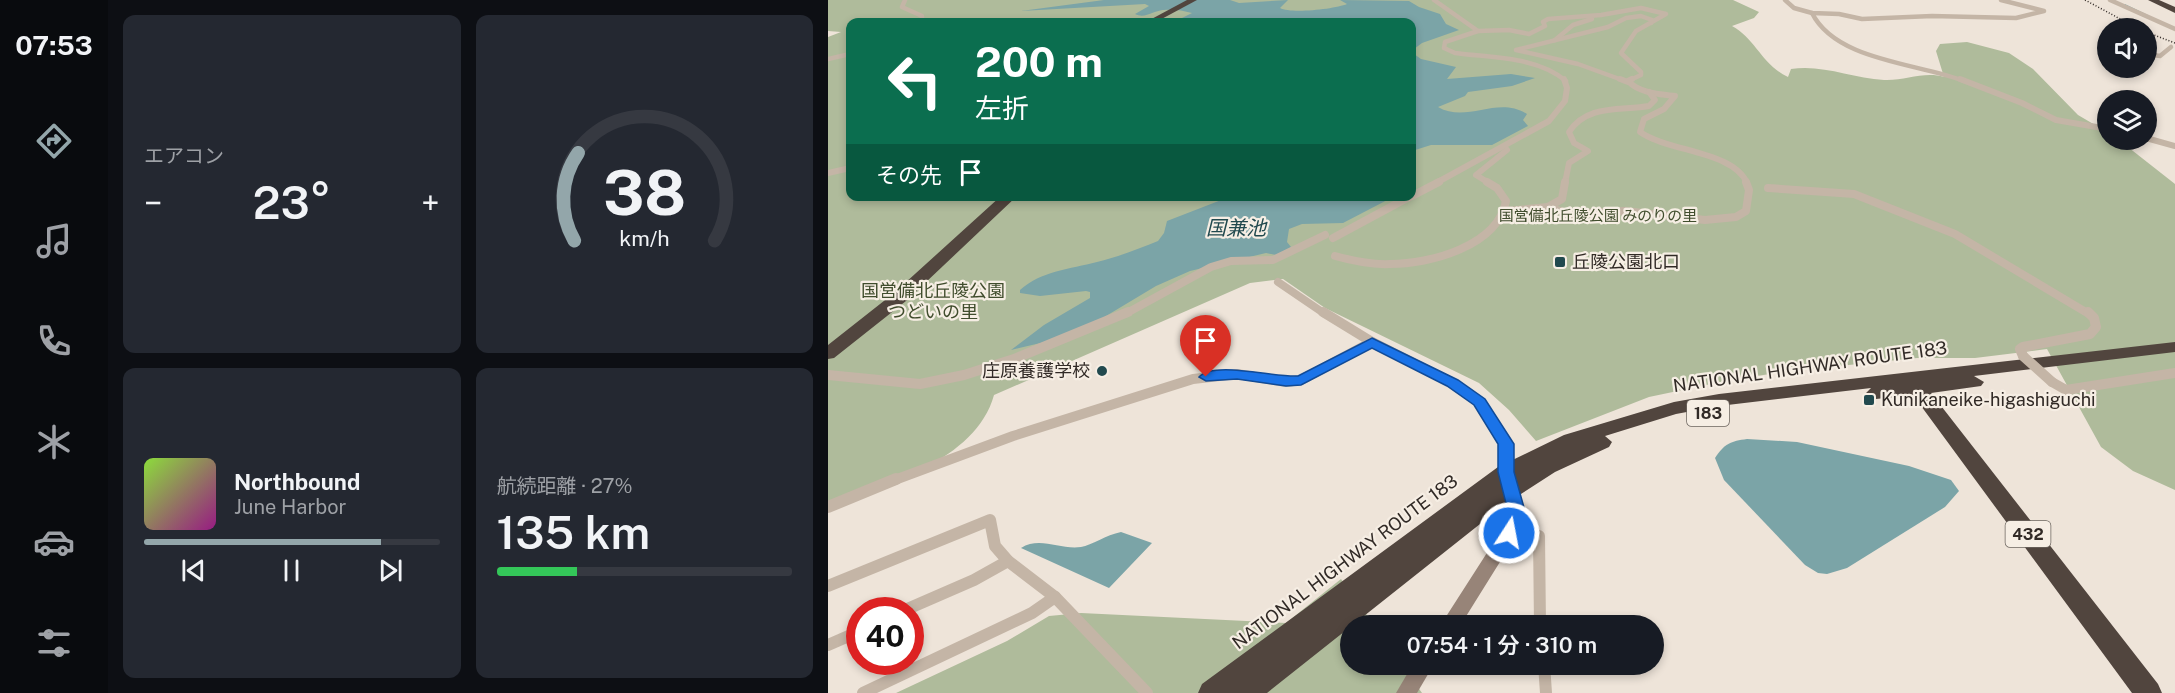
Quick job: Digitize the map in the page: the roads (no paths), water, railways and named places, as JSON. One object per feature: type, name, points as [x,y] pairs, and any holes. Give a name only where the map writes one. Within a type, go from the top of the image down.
[{"type":"highway","points":[[1163,18],[1192,0]]},
{"type":"highway","points":[[1158,18],[1200,0]]},
{"type":"highway","points":[[2152,0],[2175,10]]},
{"type":"highway","points":[[828,342],[934,256],[992,201]]},
{"type":"highway","points":[[828,354],[924,276],[1005,201]]},
{"type":"highway","name":"NATIONAL HIGHWAY ROUTE 183","points":[[1212,693],[1443,517],[1508,480],[1634,430],[1727,409],[2175,347]]},
{"type":"highway","name":"NATIONAL HIGHWAY ROUTE 183","points":[[1913,382],[2175,356]]},
{"type":"highway","name":"432","points":[[1913,382],[2148,693]]},
{"type":"highway","name":"NATIONAL HIGHWAY ROUTE 183","points":[[1246,693],[1456,527],[1508,480]]},
{"type":"street","points":[[905,0],[902,7],[923,18]]},
{"type":"street","points":[[1434,0],[1478,31]]},
{"type":"street","points":[[1785,0],[1794,8],[1812,13],[1839,14],[1862,19],[1932,16],[1976,19],[2016,18],[2044,11],[2001,0]]},
{"type":"street","points":[[2110,0],[2175,29]]},
{"type":"street","points":[[1548,207],[1572,214],[1624,211],[1669,218],[1704,219],[1730,218],[1746,211],[1749,201],[1747,183],[1739,171],[1703,154],[1658,142],[1642,135],[1640,127],[1642,121],[1664,109],[1675,96],[1648,92],[1578,63],[1516,50],[1556,40],[1573,25],[1605,15],[1639,7],[1666,14],[1632,35],[1621,53],[1641,72],[1641,75],[1628,82]]},
{"type":"street","points":[[1812,13],[1818,25],[1844,45],[1954,77],[2022,103],[2056,120],[2097,127]]},
{"type":"street","points":[[1335,256],[1379,264],[1425,261],[1468,244],[1496,224],[1507,211],[1507,201],[1502,192],[1476,175],[1559,113],[1565,99],[1566,81],[1557,72],[1468,55],[1444,48],[1447,41],[1478,31],[1511,31],[1529,34],[1539,32],[1545,26],[1543,22],[1548,19],[1605,15]]},
{"type":"street","points":[[1538,45],[1556,43],[1578,33],[1610,26],[1626,17],[1646,17],[1651,19],[1651,23]]},
{"type":"street","points":[[2157,56],[2160,56],[2171,46]]},
{"type":"street","points":[[2164,53],[2175,55]]},
{"type":"street","points":[[828,59],[846,55]]},
{"type":"street","points":[[1507,211],[1526,211],[1548,207],[1559,202],[1564,196],[1569,163],[1588,150],[1572,140],[1569,132],[1571,127],[1595,112],[1649,106],[1655,100],[1648,92]]},
{"type":"street","points":[[2157,141],[2175,146]]},
{"type":"street","points":[[1416,193],[1516,143]]},
{"type":"street","points":[[828,173],[846,169]]},
{"type":"street","points":[[1768,188],[1844,192],[1877,202],[1961,237],[2083,308],[2096,323],[2090,334],[2020,349],[2023,356],[2052,382],[2066,390],[2175,373]]},
{"type":"street","points":[[828,375],[920,384],[964,375],[1014,359],[1096,327],[1143,305],[1211,267],[1232,261],[1273,260],[1401,201]]},
{"type":"street","points":[[1278,282],[1288,291],[1372,342],[1453,383],[1479,402],[1506,444],[1508,480],[1516,511],[1509,533],[1456,615]]},
{"type":"street","points":[[828,507],[845,498],[1013,436],[1193,379],[1237,374],[1286,382],[1301,380],[1372,342]]},
{"type":"street","points":[[828,586],[990,520],[995,546],[1008,561],[1055,597],[1147,693]]},
{"type":"street","points":[[1539,536],[1540,615]]},
{"type":"street","points":[[924,602],[974,580],[1008,561]]},
{"type":"street","points":[[863,693],[1032,613],[1055,597]]},
{"type":"street","points":[[828,645],[846,637]]},
{"type":"street","points":[[1406,693],[1417,675]]},
{"type":"street","points":[[1545,675],[1546,693]]},
{"type":"water","points":[[1104,0],[1230,0],[1239,3],[1288,0],[1280,8],[1303,11],[1347,4],[1340,0],[1409,1],[1440,14],[1446,24],[1459,30],[1422,43],[1416,48],[1416,18],[1182,18],[1192,13],[1181,10],[1159,11],[1142,16],[1135,14],[1149,6],[1145,4],[1021,11]]},
{"type":"water","points":[[1416,55],[1421,59],[1456,67],[1447,79],[1511,74],[1535,78],[1512,86],[1468,92],[1465,96],[1438,107],[1460,113],[1505,107],[1516,109],[1527,114],[1523,120],[1528,126],[1492,145],[1431,145],[1416,150]]},
{"type":"water","name":"国兼池","points":[[1219,201],[1385,201],[1343,223],[1302,224],[1289,229],[1287,242],[1291,247],[1276,255],[1266,253],[1190,271],[1156,286],[1101,319],[1049,341],[1011,350],[1044,325],[1090,298],[1090,292],[1086,291],[1040,296],[1020,293],[1020,290],[1046,275],[1113,258],[1158,241],[1164,233],[1167,221]]},
{"type":"water","points":[[1747,439],[1797,442],[1909,466],[1951,480],[1959,491],[1945,507],[1847,568],[1827,574],[1818,573],[1805,565],[1724,480],[1715,458],[1728,444]]},
{"type":"water","points":[[1121,532],[1152,543],[1109,588],[1021,548],[1035,543],[1081,547]]},
{"type":"waterway","points":[[2125,5],[2148,16]]},
{"type":"railway","points":[[2085,0],[2118,18]]},
{"type":"railway","points":[[2157,36],[2175,43]]},
{"type":"place","name":"丘陵公園北口","points":[[1560,262]]},
{"type":"place","name":"庄原養護学校","points":[[1102,371]]},
{"type":"place","name":"Kunikaneike-higashiguchi","points":[[1869,400]]},
{"type":"park label","name":"国営備北丘陵公園 みのりの里","points":[[1598,216]]},
{"type":"park label","name":"国営備北丘陵公園 つどいの里","points":[[933,301]]}]
